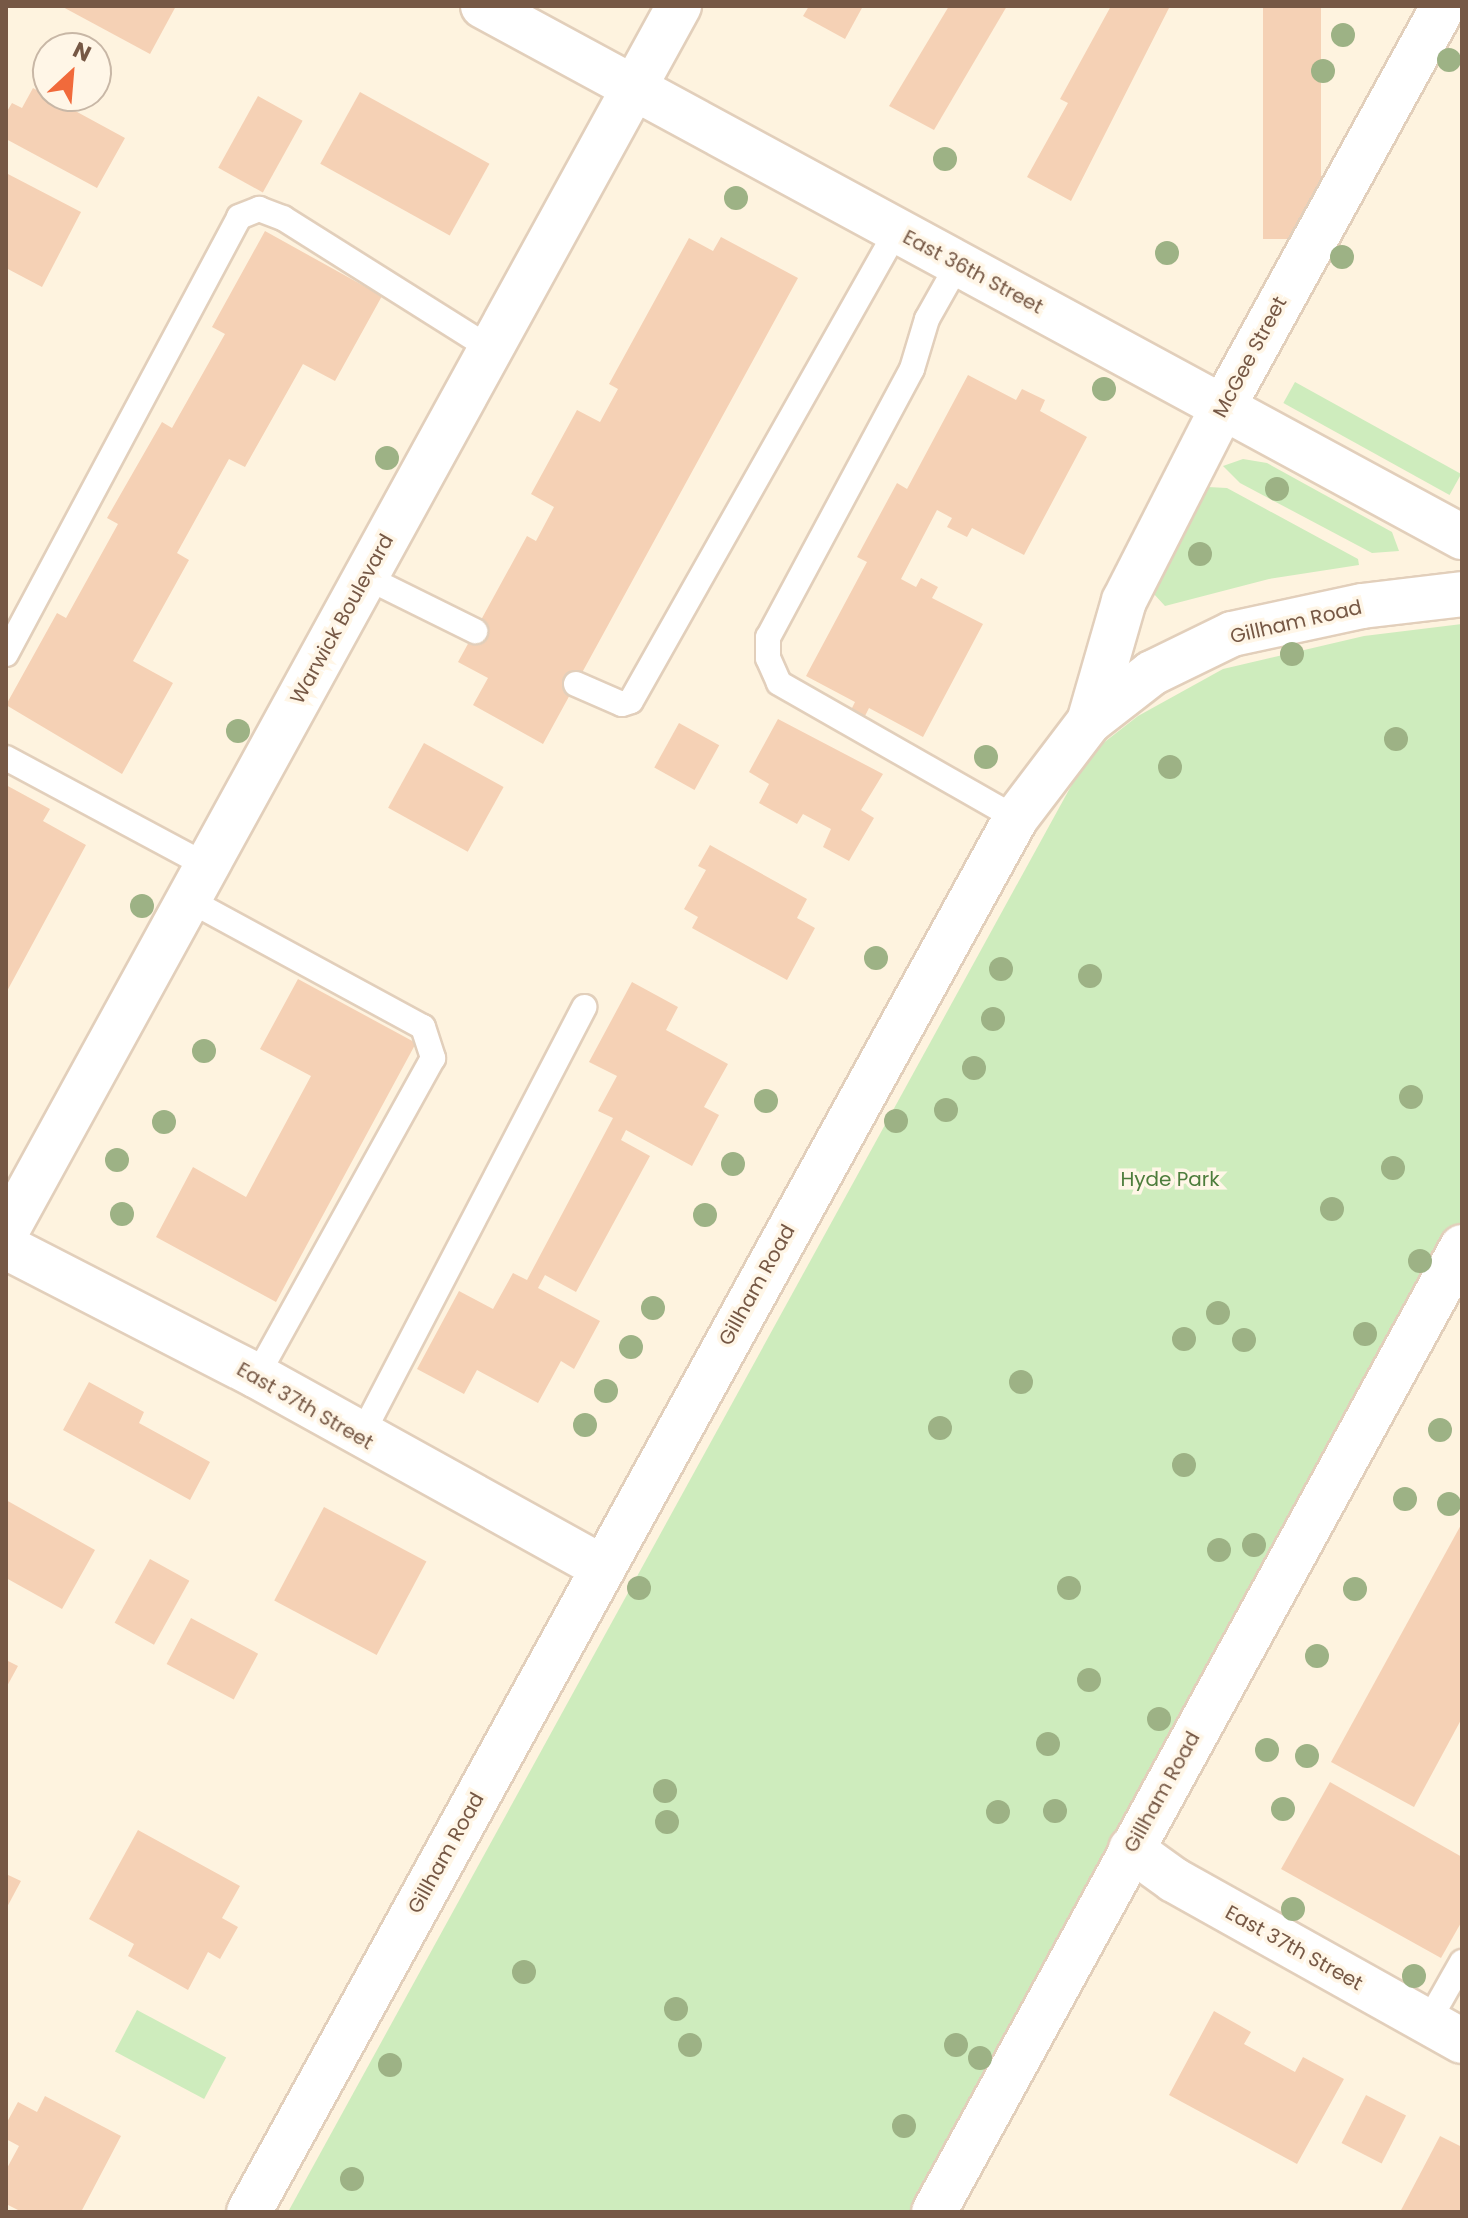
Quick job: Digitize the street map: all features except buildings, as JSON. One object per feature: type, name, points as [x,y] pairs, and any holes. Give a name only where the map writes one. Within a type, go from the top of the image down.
[{"type":"street","name":"East 36th Street","points":[[483,6],[1462,537]]},
{"type":"street","name":"Warwick Boulevard","points":[[6,1232],[679,6]]},
{"type":"street","name":"McGee Street","points":[[1089,722],[1124,601],[1223,407],[1443,6]]},
{"type":"street","name":"Gillham Road","points":[[249,2212],[1016,818],[1089,722],[1152,673],[1232,634],[1362,606],[1462,594]]},
{"type":"street","name":"East 37th Street","points":[[6,1247],[257,1376],[360,1438],[603,1568]]},
{"type":"street","name":"Gillham Road","points":[[934,2212],[1462,1247]]},
{"type":"street","name":"East 37th Street","points":[[1131,1849],[1174,1880],[1445,2032]]},
{"type":"lane","points":[[6,654],[239,217],[259,209],[283,218],[491,349]]},
{"type":"lane","points":[[576,684],[622,704],[631,701],[897,230]]},
{"type":"lane","points":[[958,264],[927,319],[912,369],[768,637],[768,658],[779,683],[1016,818]]},
{"type":"lane","points":[[366,577],[475,631]]},
{"type":"lane","points":[[6,758],[423,1027],[433,1058],[257,1376]]},
{"type":"lane","points":[[360,1438],[584,1007]]},
{"type":"lane","points":[[1445,2032],[1462,1962]]},
{"type":"green space","points":[[1295,382],[1461,474],[1450,495],[1283,403]]},
{"type":"green space","points":[[1243,459],[1267,463],[1392,532],[1399,551],[1372,553],[1240,483],[1223,466]]},
{"type":"green space","points":[[1208,487],[1227,488],[1358,559],[1359,565],[1269,579],[1165,606],[1153,593],[1155,584]]},
{"type":"green space","name":"Hyde Park","points":[[1462,624],[1462,1226],[920,2212],[288,2212],[1076,777],[1102,744],[1138,716],[1223,669],[1364,636]]},
{"type":"green space","points":[[137,2010],[226,2057],[204,2099],[115,2051]]}]
